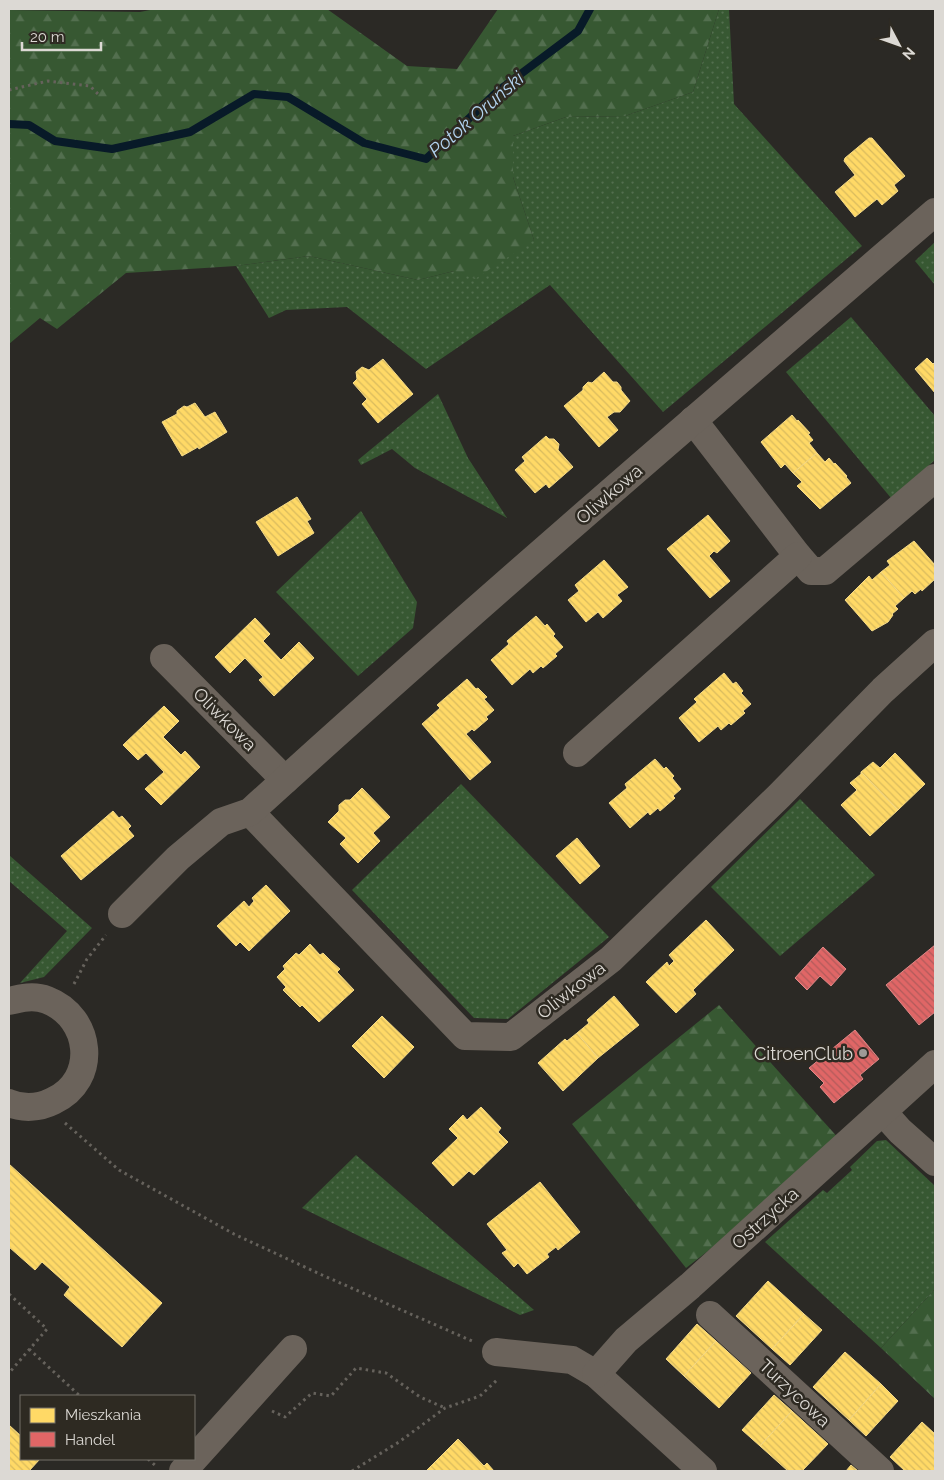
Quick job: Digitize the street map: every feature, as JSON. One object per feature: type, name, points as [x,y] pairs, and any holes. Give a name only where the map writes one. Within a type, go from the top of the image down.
[{"type":"street","name":"Oliwkowa","points":[[122,914],[178,858],[221,822],[250,812],[448,634],[935,212]]},
{"type":"street","points":[[693,420],[811,571],[825,571],[935,478]]},
{"type":"street","points":[[577,753],[798,556]]},
{"type":"street","name":"Oliwkowa","points":[[250,812],[465,1036],[511,1037],[611,959],[779,796],[883,690],[935,643]]},
{"type":"street","name":"Oliwkowa","points":[[164,658],[285,780]]},
{"type":"street","points":[[9,1001],[26,997],[45,999],[62,1008],[74,1020],[82,1035],[85,1053],[82,1070],[74,1086],[61,1098],[45,1105],[28,1108],[9,1103]]},
{"type":"street","name":"Ostrzycka","points":[[596,1374],[626,1340],[697,1279],[935,1064]]},
{"type":"street","points":[[882,1112],[935,1162]]},
{"type":"street","name":"Turzycowa","points":[[710,1315],[880,1471]]},
{"type":"street","points":[[195,1458],[294,1349]]},
{"type":"street","points":[[496,1352],[572,1360],[596,1374],[704,1471]]},
{"type":"street","points":[[183,1471],[193,1460]]},
{"type":"path","points":[[9,90],[48,80],[90,86],[100,96]]},
{"type":"path","points":[[62,1008],[87,959],[122,914]]},
{"type":"path","points":[[60,1119],[119,1170],[234,1234],[496,1352]]},
{"type":"path","points":[[9,1294],[48,1329],[9,1373]]},
{"type":"path","points":[[30,1349],[79,1395]]},
{"type":"path","points":[[352,1471],[399,1442],[445,1408],[480,1396],[526,1355]]},
{"type":"path","points":[[246,1401],[286,1417],[312,1393],[331,1396],[356,1368],[386,1374],[420,1396],[445,1408]]},
{"type":"green space","points":[[155,9],[327,9],[407,66],[457,69],[498,9],[719,9],[693,92],[625,116],[566,117],[513,136],[513,177],[534,240],[475,279],[454,271],[418,280],[309,256],[236,266],[126,273],[57,329],[40,318],[9,344],[9,10],[140,12]]},
{"type":"green space","points":[[719,9],[729,9],[734,104],[862,246],[663,412],[550,285],[426,369],[347,307],[286,310],[269,318],[236,266],[309,256],[418,280],[454,271],[534,240],[513,177],[513,136],[566,117],[625,116],[693,92]]},
{"type":"green space","points":[[935,242],[935,285],[915,261]]},
{"type":"green space","points":[[851,317],[935,416],[935,460],[891,498],[786,372]]},
{"type":"green space","points":[[438,394],[468,458],[507,518],[415,468],[392,449],[361,465],[358,460]]},
{"type":"green space","points":[[361,511],[417,602],[413,628],[358,676],[276,592]]},
{"type":"green space","points":[[461,784],[609,937],[508,1019],[474,1018],[352,890]]},
{"type":"green space","points":[[800,799],[875,875],[780,956],[711,887]]},
{"type":"green space","points":[[9,855],[92,928],[44,977],[20,983],[67,931],[9,881]]},
{"type":"green space","points":[[719,1005],[841,1141],[775,1199],[686,1268],[572,1124]]},
{"type":"green space","points":[[886,1140],[935,1186],[935,1289],[881,1348],[765,1242],[823,1190],[827,1193],[852,1170],[850,1167],[877,1141]]},
{"type":"green space","points":[[356,1155],[534,1310],[520,1315],[302,1208]]},
{"type":"green space","points":[[935,1289],[935,1399],[881,1348]]},
{"type":"building: Mieszkania","points":[[869,138],[872,138],[905,176],[894,185],[898,191],[882,205],[877,199],[855,217],[835,192],[855,175],[844,161],[845,158]]},
{"type":"building: Mieszkania","points":[[927,358],[933,364],[935,362],[935,393],[915,369]]},
{"type":"building: Mieszkania","points":[[383,359],[413,394],[378,423],[362,404],[367,399],[353,383],[357,379],[356,372],[362,367],[369,370]]},
{"type":"building: Mieszkania","points":[[604,372],[613,382],[617,382],[630,401],[620,412],[614,412],[607,417],[618,430],[599,447],[564,406],[583,390],[583,387],[588,382],[592,383]]},
{"type":"building: Mieszkania","points":[[195,403],[205,417],[215,412],[227,432],[199,449],[198,447],[182,456],[162,422],[177,414],[177,411],[184,406],[187,407]]},
{"type":"building: Mieszkania","points":[[792,415],[810,433],[808,434],[813,440],[809,443],[817,453],[793,473],[785,464],[781,468],[761,442]]},
{"type":"building: Mieszkania","points":[[546,436],[549,439],[554,439],[559,444],[558,450],[573,467],[549,488],[546,484],[535,493],[515,470],[525,461],[522,457]]},
{"type":"building: Mieszkania","points":[[817,453],[825,462],[829,458],[835,463],[851,483],[820,509],[797,486],[802,482],[793,473]]},
{"type":"building: Mieszkania","points":[[297,497],[311,519],[307,521],[314,533],[278,556],[256,522]]},
{"type":"building: Mieszkania","points":[[708,515],[730,541],[717,553],[714,551],[709,556],[730,581],[710,598],[667,549]]},
{"type":"building: Mieszkania","points":[[914,541],[935,565],[935,579],[922,591],[921,589],[915,594],[912,591],[904,598],[881,572],[890,565],[887,561]]},
{"type":"building: Mieszkania","points":[[604,560],[628,587],[617,595],[622,601],[603,618],[598,612],[586,622],[568,600],[579,591],[575,585]]},
{"type":"building: Mieszkania","points":[[881,572],[904,598],[895,606],[898,609],[892,614],[888,622],[872,631],[845,600],[869,576],[872,580]]},
{"type":"building: Mieszkania","points":[[536,616],[545,626],[547,624],[555,634],[553,636],[563,647],[555,654],[557,656],[543,668],[541,666],[533,673],[530,669],[512,685],[491,660],[509,644],[507,641]]},
{"type":"building: Mieszkania","points":[[255,618],[270,634],[263,641],[281,660],[299,642],[314,658],[274,696],[259,680],[263,677],[245,658],[230,673],[215,657]]},
{"type":"building: Mieszkania","points":[[724,673],[733,684],[736,682],[743,691],[741,693],[751,704],[743,711],[745,713],[731,725],[729,723],[721,730],[718,726],[699,742],[679,718],[697,702],[694,699]]},
{"type":"building: Mieszkania","points":[[467,679],[487,697],[484,699],[494,710],[486,717],[488,719],[474,731],[472,729],[466,734],[491,762],[470,780],[422,724],[440,708],[437,705]]},
{"type":"building: Mieszkania","points":[[164,706],[179,721],[163,737],[181,755],[185,751],[200,767],[161,805],[145,789],[164,772],[146,753],[138,760],[123,745]]},
{"type":"building: Mieszkania","points":[[895,753],[925,784],[898,810],[861,772],[873,762],[880,768]]},
{"type":"building: Mieszkania","points":[[655,759],[674,776],[672,778],[681,789],[673,796],[675,798],[660,811],[658,808],[650,815],[648,812],[630,828],[609,803],[627,788],[625,784]]},
{"type":"building: Mieszkania","points":[[861,772],[898,810],[870,836],[841,805],[857,790],[850,783]]},
{"type":"building: Mieszkania","points":[[362,788],[390,817],[373,833],[380,841],[358,863],[340,844],[346,838],[328,822],[339,811],[339,805],[345,800],[350,800]]},
{"type":"building: Mieszkania","points":[[113,811],[119,818],[122,816],[131,826],[128,829],[134,836],[81,880],[61,856]]},
{"type":"building: Mieszkania","points":[[577,838],[600,866],[580,884],[556,856]]},
{"type":"building: Mieszkania","points":[[266,885],[290,911],[249,951],[240,942],[236,946],[217,926],[244,901],[249,907],[254,901],[252,898]]},
{"type":"building: Mieszkania","points":[[706,920],[734,950],[693,990],[696,994],[676,1013],[646,982],[667,962],[669,966],[674,961],[669,955]]},
{"type":"building: Mieszkania","points":[[310,944],[320,955],[323,953],[340,969],[337,972],[354,990],[319,1022],[283,990],[286,987],[277,977],[285,969],[283,966],[296,953],[299,955]]},
{"type":"building: Mieszkania","points":[[614,996],[639,1025],[598,1058],[577,1033],[589,1023],[587,1020]]},
{"type":"building: Mieszkania","points":[[382,1016],[414,1047],[384,1078],[352,1046]]},
{"type":"building: Mieszkania","points":[[577,1033],[598,1058],[563,1091],[538,1063],[565,1039],[567,1041]]},
{"type":"building: Mieszkania","points":[[481,1107],[501,1128],[498,1132],[508,1142],[474,1175],[469,1171],[453,1186],[432,1163],[458,1138],[449,1129],[463,1115],[467,1120]]},
{"type":"building: Mieszkania","points":[[9,1164],[162,1303],[122,1347],[64,1295],[70,1287],[42,1262],[35,1270],[9,1247]]},
{"type":"building: Mieszkania","points":[[540,1182],[580,1232],[558,1250],[556,1247],[547,1254],[549,1257],[527,1274],[518,1263],[514,1267],[502,1253],[507,1250],[487,1224]]},
{"type":"building: Mieszkania","points":[[768,1281],[804,1314],[772,1349],[736,1316]]},
{"type":"building: Mieszkania","points":[[804,1314],[822,1330],[790,1365],[772,1349]]},
{"type":"building: Mieszkania","points":[[697,1324],[716,1341],[684,1376],[666,1359]]},
{"type":"building: Mieszkania","points":[[716,1341],[751,1373],[719,1408],[684,1376]]},
{"type":"building: Mieszkania","points":[[845,1352],[881,1384],[849,1420],[813,1387]]},
{"type":"building: Mieszkania","points":[[881,1384],[898,1401],[866,1436],[849,1420]]},
{"type":"building: Mieszkania","points":[[774,1395],[792,1411],[760,1446],[742,1430]]},
{"type":"building: Mieszkania","points":[[792,1411],[828,1444],[802,1471],[788,1471],[760,1446]]},
{"type":"building: Mieszkania","points":[[922,1422],[935,1434],[935,1471],[905,1471],[890,1457]]},
{"type":"building: Mieszkania","points":[[9,1425],[20,1435],[20,1460],[39,1460],[29,1471],[9,1471]]},
{"type":"building: Mieszkania","points":[[458,1439],[484,1466],[487,1463],[494,1471],[427,1470]]},
{"type":"building: Mieszkania","points":[[851,1465],[858,1471],[846,1471]]},
{"type":"building: Handel","points":[[935,945],[935,1012],[919,1025],[886,985]]},
{"type":"building: Handel","points":[[823,947],[846,969],[831,986],[820,976],[807,990],[795,978]]},
{"type":"building: Handel","points":[[855,1030],[879,1059],[860,1075],[863,1079],[834,1103],[820,1087],[824,1083],[809,1068]]},
{"type":"waterway","name":"Potok Oruński","points":[[9,124],[29,125],[55,141],[112,149],[190,132],[254,94],[288,97],[364,143],[426,159],[498,91],[578,31],[590,9]]},
{"type":"place","name":"CitroenClub","points":[[863,1053]]}]
